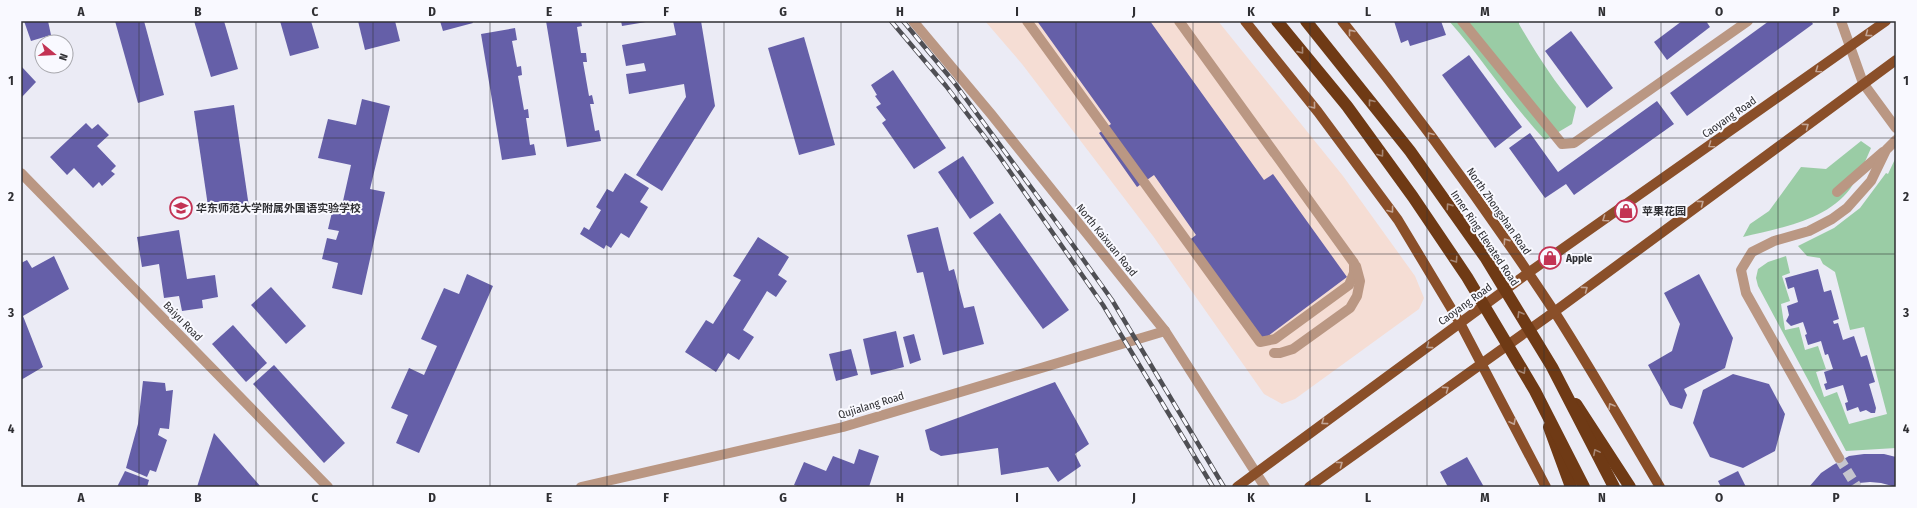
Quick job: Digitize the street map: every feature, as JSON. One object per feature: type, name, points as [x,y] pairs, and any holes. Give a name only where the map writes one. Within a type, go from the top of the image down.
[{"type":"highway","points":[[1276,21],[1347,106],[1467,277],[1535,391],[1584,487]]},
{"type":"highway","name":"Inner Ring Elevated Road","points":[[1306,21],[1410,151],[1485,257],[1552,367],[1614,487]]},
{"type":"highway","points":[[1552,367],[1630,487]]},
{"type":"highway","points":[[1535,391],[1571,487]]},
{"type":"main road","points":[[1245,21],[1318,112],[1398,220],[1460,323],[1546,487]]},
{"type":"main road","name":"North Zhongshan Road","points":[[1342,21],[1383,72],[1456,170],[1528,273],[1554,312],[1660,487]]},
{"type":"main road","name":"Caoyang Road","points":[[1237,487],[1528,273],[1850,48],[1886,21]]},
{"type":"main road","points":[[1309,487],[1319,484],[1896,60]]},
{"type":"street","name":"North Kaixuan Road","points":[[913,21],[991,114],[1165,331],[1265,487]]},
{"type":"street","points":[[1027,21],[1260,342],[1275,339],[1349,285],[1354,273],[1354,262]]},
{"type":"street","points":[[1179,21],[1354,262],[1360,282],[1357,296],[1350,308],[1293,349],[1280,353],[1274,353]]},
{"type":"street","points":[[1462,21],[1562,144],[1574,143],[1748,21]]},
{"type":"street","points":[[1841,21],[1863,83],[1896,128]]},
{"type":"street","points":[[1837,192],[1896,140]]},
{"type":"street","points":[[1839,458],[1825,436],[1746,293],[1741,270],[1752,252],[1774,242],[1809,231],[1832,219],[1847,208],[1871,181],[1886,150]]},
{"type":"street","name":"Baiyu Road","points":[[21,173],[328,487]]},
{"type":"street","name":"Qujialang Road","points":[[581,487],[843,427],[1165,331]]},
{"type":"shaded area","points":[[985,21],[1218,21],[1343,176],[1415,276],[1424,298],[1419,309],[1295,399],[1282,404],[1264,394],[1153,236],[1022,64]]},
{"type":"green space","points":[[1449,21],[1519,21],[1519,24],[1532,46],[1560,88],[1576,107],[1572,124],[1545,140],[1532,126]]},
{"type":"green space","points":[[1861,141],[1871,148],[1856,179],[1850,189],[1840,200],[1828,209],[1801,222],[1743,237],[1750,224],[1769,211],[1801,167],[1826,169]]},
{"type":"green space","points":[[1896,157],[1896,448],[1846,451],[1758,286],[1756,278],[1758,269],[1768,262],[1786,256],[1790,273],[1782,276],[1790,301],[1781,304],[1785,330],[1799,327],[1805,350],[1818,346],[1826,369],[1816,372],[1824,397],[1837,392],[1849,424],[1887,414],[1864,327],[1850,330],[1835,272],[1823,264],[1820,258],[1807,256],[1798,246],[1834,228],[1860,208],[1886,173],[1888,174]]},
{"type":"building","points":[[24,21],[48,21],[51,34],[34,34],[34,40],[31,41]]},
{"type":"building","points":[[115,21],[144,21],[164,95],[138,103]]},
{"type":"building","points":[[194,21],[224,21],[238,69],[211,77]]},
{"type":"building","points":[[280,21],[311,21],[319,48],[290,56]]},
{"type":"building","points":[[358,21],[395,21],[400,41],[365,50]]},
{"type":"building","points":[[440,21],[472,21],[473,23],[443,31]]},
{"type":"building","points":[[546,21],[581,21],[582,26],[577,27],[581,53],[586,53],[587,62],[583,62],[589,96],[592,95],[594,104],[590,104],[595,131],[599,130],[601,141],[567,147]]},
{"type":"building","points":[[621,21],[645,21],[646,22],[622,26]]},
{"type":"building","points":[[673,21],[701,21],[715,106],[662,191],[636,175],[686,97],[684,84],[629,94],[626,74],[646,71],[644,63],[626,66],[622,45],[676,35]]},
{"type":"building","points":[[1037,21],[1150,21],[1264,180],[1273,174],[1347,277],[1260,342],[1187,242],[1196,235],[1154,175],[1137,187],[1099,133],[1111,124]]},
{"type":"building","points":[[1394,21],[1441,21],[1446,35],[1410,46],[1408,40],[1401,43]]},
{"type":"building","points":[[1682,21],[1706,21],[1710,27],[1667,60],[1654,42]]},
{"type":"building","points":[[1769,21],[1811,21],[1813,24],[1687,116],[1670,93]]},
{"type":"building","points":[[515,28],[517,40],[512,41],[517,67],[521,66],[522,75],[518,76],[524,110],[528,109],[529,118],[526,118],[530,145],[534,144],[536,155],[502,160],[481,34]]},
{"type":"building","points":[[1571,31],[1613,88],[1587,108],[1545,51]]},
{"type":"building","points":[[804,37],[835,145],[799,155],[768,48]]},
{"type":"building","points":[[1469,55],[1522,127],[1495,148],[1442,75]]},
{"type":"building","points":[[21,66],[36,82],[21,98]]},
{"type":"building","points":[[893,70],[946,148],[914,169],[882,123],[886,120],[876,107],[881,104],[875,96],[877,95],[871,85]]},
{"type":"building","points":[[362,99],[390,106],[370,189],[385,192],[362,295],[332,288],[338,263],[322,259],[327,238],[336,240],[339,231],[328,229],[333,208],[341,210],[351,165],[318,158],[328,119],[356,125]]},
{"type":"building","points":[[1657,101],[1674,124],[1574,195],[1566,184],[1545,198],[1509,148],[1530,133],[1558,172]]},
{"type":"building","points":[[234,105],[249,207],[209,213],[194,111]]},
{"type":"building","points":[[86,123],[92,129],[98,124],[109,135],[97,146],[116,166],[111,171],[115,174],[102,186],[99,182],[93,188],[74,168],[67,175],[50,157]]},
{"type":"building","points":[[963,156],[994,203],[970,219],[938,172]]},
{"type":"building","points":[[625,173],[649,188],[640,202],[648,207],[629,238],[621,233],[611,248],[606,245],[604,249],[580,234],[584,227],[589,230],[601,210],[596,207],[607,189],[613,192]]},
{"type":"building","points":[[1000,213],[1069,310],[1043,329],[973,233]]},
{"type":"building","points":[[938,227],[949,271],[954,269],[964,308],[974,306],[984,344],[943,355],[923,272],[917,273],[907,235]]},
{"type":"building","points":[[179,230],[187,279],[215,275],[218,297],[202,300],[203,308],[182,311],[179,296],[164,298],[159,264],[142,267],[137,237]]},
{"type":"building","points":[[758,237],[789,257],[778,275],[787,281],[776,297],[767,291],[743,330],[754,337],[739,360],[728,353],[716,372],[685,352],[706,320],[713,324],[741,280],[733,276]]},
{"type":"building","points":[[54,256],[69,289],[23,316],[43,367],[21,380],[21,263],[27,260],[32,268]]},
{"type":"building","points":[[1818,269],[1824,292],[1831,290],[1839,319],[1833,321],[1834,324],[1838,323],[1843,340],[1854,336],[1861,357],[1867,355],[1875,382],[1869,384],[1876,408],[1875,413],[1871,413],[1866,410],[1860,412],[1858,407],[1847,411],[1845,403],[1848,402],[1843,385],[1826,390],[1824,384],[1827,383],[1824,372],[1833,369],[1828,354],[1825,355],[1821,341],[1808,345],[1805,335],[1807,334],[1803,322],[1791,326],[1786,321],[1789,315],[1787,306],[1798,302],[1794,287],[1788,289],[1785,278]]},
{"type":"building","points":[[467,274],[493,286],[419,453],[396,443],[408,415],[391,408],[409,368],[424,375],[437,346],[421,339],[444,288],[459,294]]},
{"type":"building","points":[[1699,274],[1733,338],[1725,368],[1684,389],[1687,395],[1682,409],[1670,405],[1648,365],[1672,351],[1680,324],[1664,293]]},
{"type":"building","points":[[271,287],[306,326],[286,344],[251,305]]},
{"type":"building","points":[[233,325],[267,363],[246,382],[212,344]]},
{"type":"building","points":[[896,331],[904,367],[871,375],[863,339]]},
{"type":"building","points":[[914,334],[921,360],[910,364],[903,337]]},
{"type":"building","points":[[851,349],[858,375],[836,381],[829,354]]},
{"type":"building","points":[[274,365],[345,443],[324,463],[253,384]]},
{"type":"building","points":[[1733,374],[1769,384],[1785,414],[1775,451],[1743,468],[1710,457],[1693,423],[1703,390]]},
{"type":"building","points":[[143,381],[165,383],[166,391],[173,390],[169,429],[160,428],[158,435],[167,440],[156,472],[150,470],[147,477],[126,468],[138,424]]},
{"type":"building","points":[[1055,382],[1089,444],[1075,454],[1081,466],[1058,482],[1048,467],[1001,475],[998,448],[941,456],[930,450],[925,430]]},
{"type":"building","points":[[214,433],[261,487],[197,487]]},
{"type":"building","points":[[859,449],[879,456],[869,487],[801,487],[794,485],[804,462],[826,471],[833,456],[854,464]]},
{"type":"building","points":[[1884,454],[1896,457],[1896,487],[1870,482],[1859,483],[1850,487],[1809,487],[1821,473],[1833,465],[1849,456]]},
{"type":"building","points":[[1467,457],[1484,487],[1448,487],[1440,472]]},
{"type":"building","points":[[125,471],[149,480],[147,487],[117,487]]},
{"type":"building","points":[[1738,471],[1746,487],[1721,487],[1718,481]]},
{"type":"tunnel","points":[[1839,458],[1857,487]]},
{"type":"railway","points":[[891,21],[946,86],[997,153],[1103,305],[1213,487]]},
{"type":"railway","points":[[903,21],[953,81],[1112,300],[1224,487]]},
{"type":"place","name":"华东师范大学附属外国语实验学校","points":[[181,208]]},
{"type":"place","name":"苹果花园","points":[[1626,211]]},
{"type":"place","name":"Apple","points":[[1550,258]]}]
